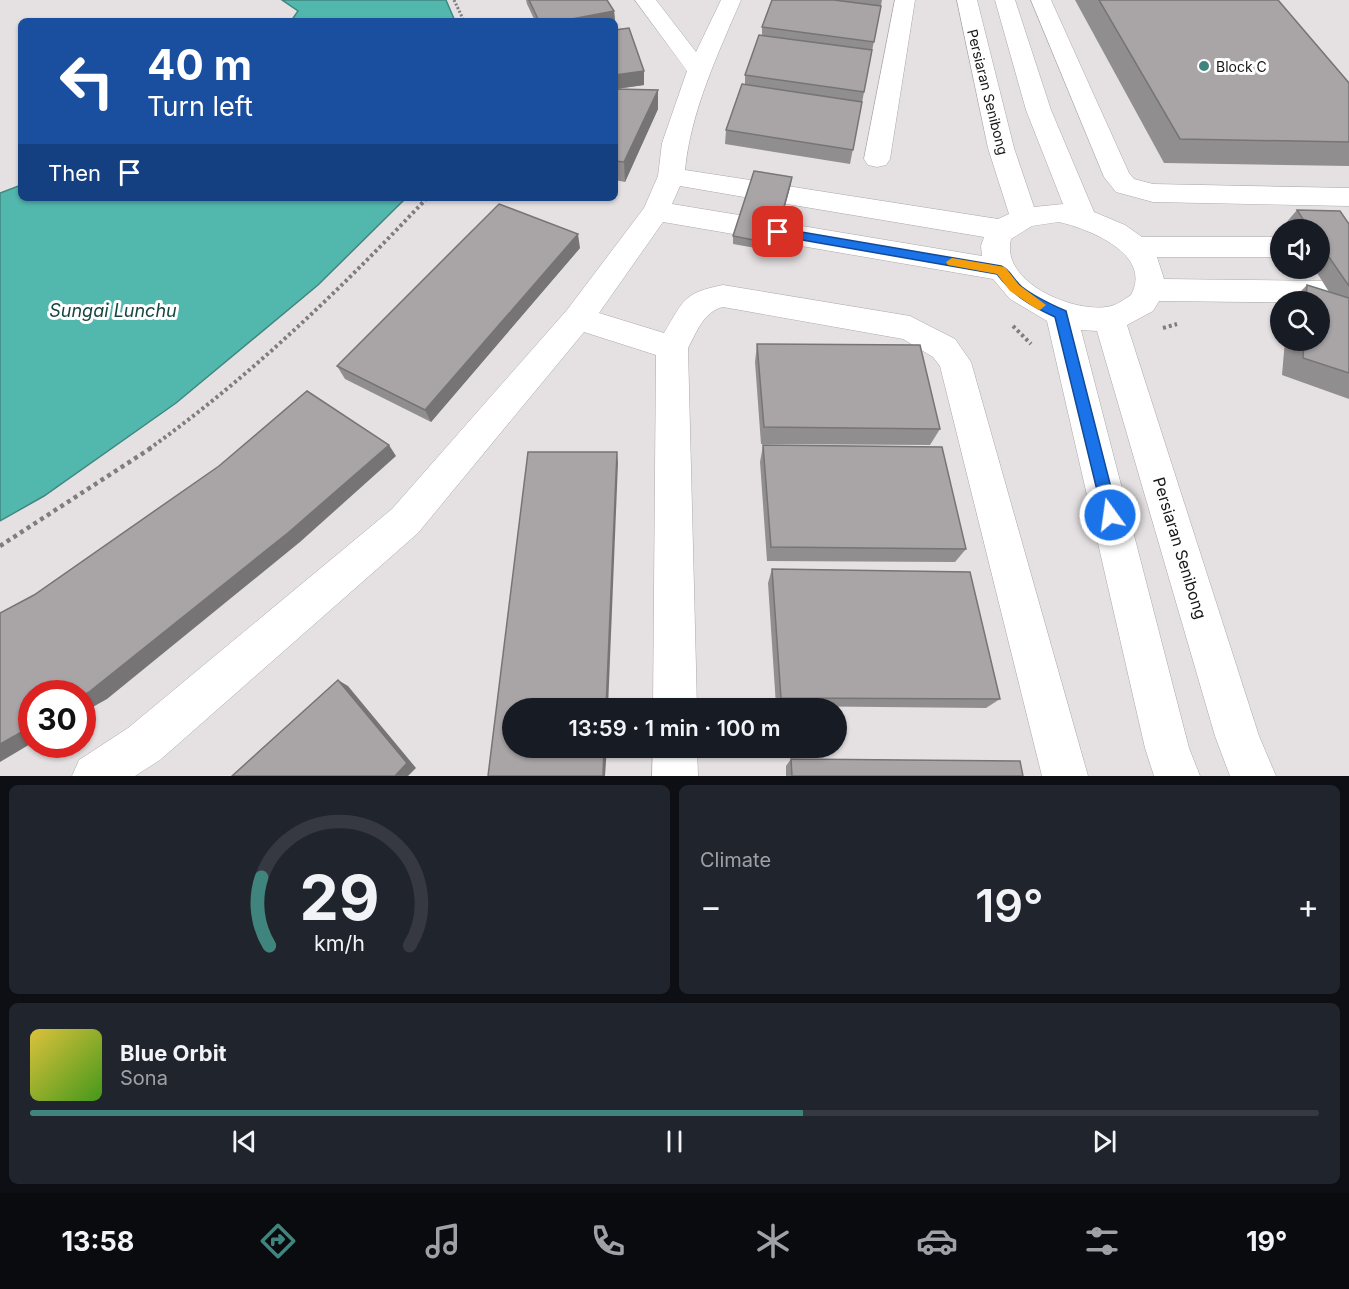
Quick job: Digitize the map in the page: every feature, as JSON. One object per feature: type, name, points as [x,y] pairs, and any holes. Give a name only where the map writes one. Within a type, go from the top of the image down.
[{"type":"street","points":[[645,0],[699,71]]},
{"type":"street","points":[[95,776],[144,744],[405,521],[578,318],[656,211],[671,176],[675,143],[699,71],[731,0]]},
{"type":"street","points":[[878,159],[905,0]]},
{"type":"street","name":"Persiaran Senibong","points":[[967,0],[1001,148],[1013,224]]},
{"type":"street","points":[[1005,0],[1022,65],[1062,175],[1082,217]]},
{"type":"street","points":[[1041,0],[1117,177],[1125,186],[1153,194],[1349,197]]},
{"type":"street","points":[[671,176],[750,189]]},
{"type":"street","points":[[788,195],[1013,224],[1059,213],[1082,217],[1106,227],[1132,247],[1149,270],[1148,290],[1144,301],[1130,312],[1109,318],[1094,319],[1061,314],[1028,298],[1015,288],[1001,270],[995,256],[996,242],[1013,224]]},
{"type":"street","points":[[834,242],[841,203]]},
{"type":"street","points":[[656,211],[738,225]]},
{"type":"street","points":[[778,232],[1001,270]]},
{"type":"street","points":[[1132,247],[1270,247]]},
{"type":"street","points":[[1148,290],[1270,292]]},
{"type":"street","points":[[675,698],[672,348],[694,309],[704,300],[723,296],[894,324],[926,335],[944,348],[955,362],[1065,776]]},
{"type":"street","points":[[1061,314],[1167,748],[1177,776]]},
{"type":"street","points":[[578,318],[672,348]]},
{"type":"street","name":"Persiaran Senibong","points":[[1109,318],[1234,724],[1253,776]]},
{"type":"street","points":[[675,758],[675,776]]},
{"type":"path","points":[[454,0],[463,18]]},
{"type":"path","points":[[0,546],[77,499],[236,382],[365,264],[424,201]]},
{"type":"path","points":[[1005,318],[1035,348]]},
{"type":"water","points":[[282,0],[446,0],[454,18],[293,18],[298,11]]},
{"type":"water","name":"Sungai Lunchu","points":[[18,186],[18,201],[403,201],[318,285],[176,403],[44,496],[0,521],[0,193]]},
{"type":"building","points":[[529,0],[607,0],[614,11],[577,18],[538,18]]},
{"type":"building","points":[[772,0],[834,0],[881,6],[874,42],[762,27]]},
{"type":"building","name":"Block C","points":[[1099,0],[1278,0],[1349,83],[1349,142],[1180,139]]},
{"type":"building","points":[[629,28],[644,71],[618,75],[618,30]]},
{"type":"building","points":[[759,35],[872,50],[864,92],[745,75]]},
{"type":"building","points":[[742,84],[862,102],[853,150],[726,130]]},
{"type":"building","points":[[618,89],[658,90],[624,162],[618,161]]},
{"type":"building","points":[[754,171],[792,177],[774,244],[733,236]]},
{"type":"building","points":[[499,204],[578,234],[425,410],[337,366]]},
{"type":"building","points":[[1297,210],[1340,211],[1349,224],[1349,286],[1330,258],[1330,219],[1303,219]]},
{"type":"building","points":[[1307,285],[1326,291],[1307,291]]},
{"type":"building","points":[[1330,292],[1349,298],[1349,373],[1303,358],[1303,351],[1330,351]]},
{"type":"building","points":[[757,344],[920,345],[940,429],[764,427]]},
{"type":"building","points":[[307,391],[389,445],[289,532],[96,686],[96,680],[18,680],[18,734],[0,744],[0,613],[34,595],[219,466]]},
{"type":"building","points":[[763,445],[942,447],[966,549],[771,547]]},
{"type":"building","points":[[528,452],[617,452],[606,698],[502,698],[502,758],[604,758],[603,776],[488,776]]},
{"type":"building","points":[[772,569],[970,572],[1000,699],[781,698]]},
{"type":"building","points":[[338,680],[407,763],[395,776],[232,776]]},
{"type":"building","points":[[791,759],[1020,761],[1023,776],[792,776]]},
{"type":"slow traffic","points":[[952,262],[1001,270],[1015,288],[1040,305]]},
{"type":"place","name":"Block C","points":[[1204,66]]},
{"type":"route","points":[[778,232],[1001,270],[1015,288],[1035,303],[1061,314],[1110,515]]}]
